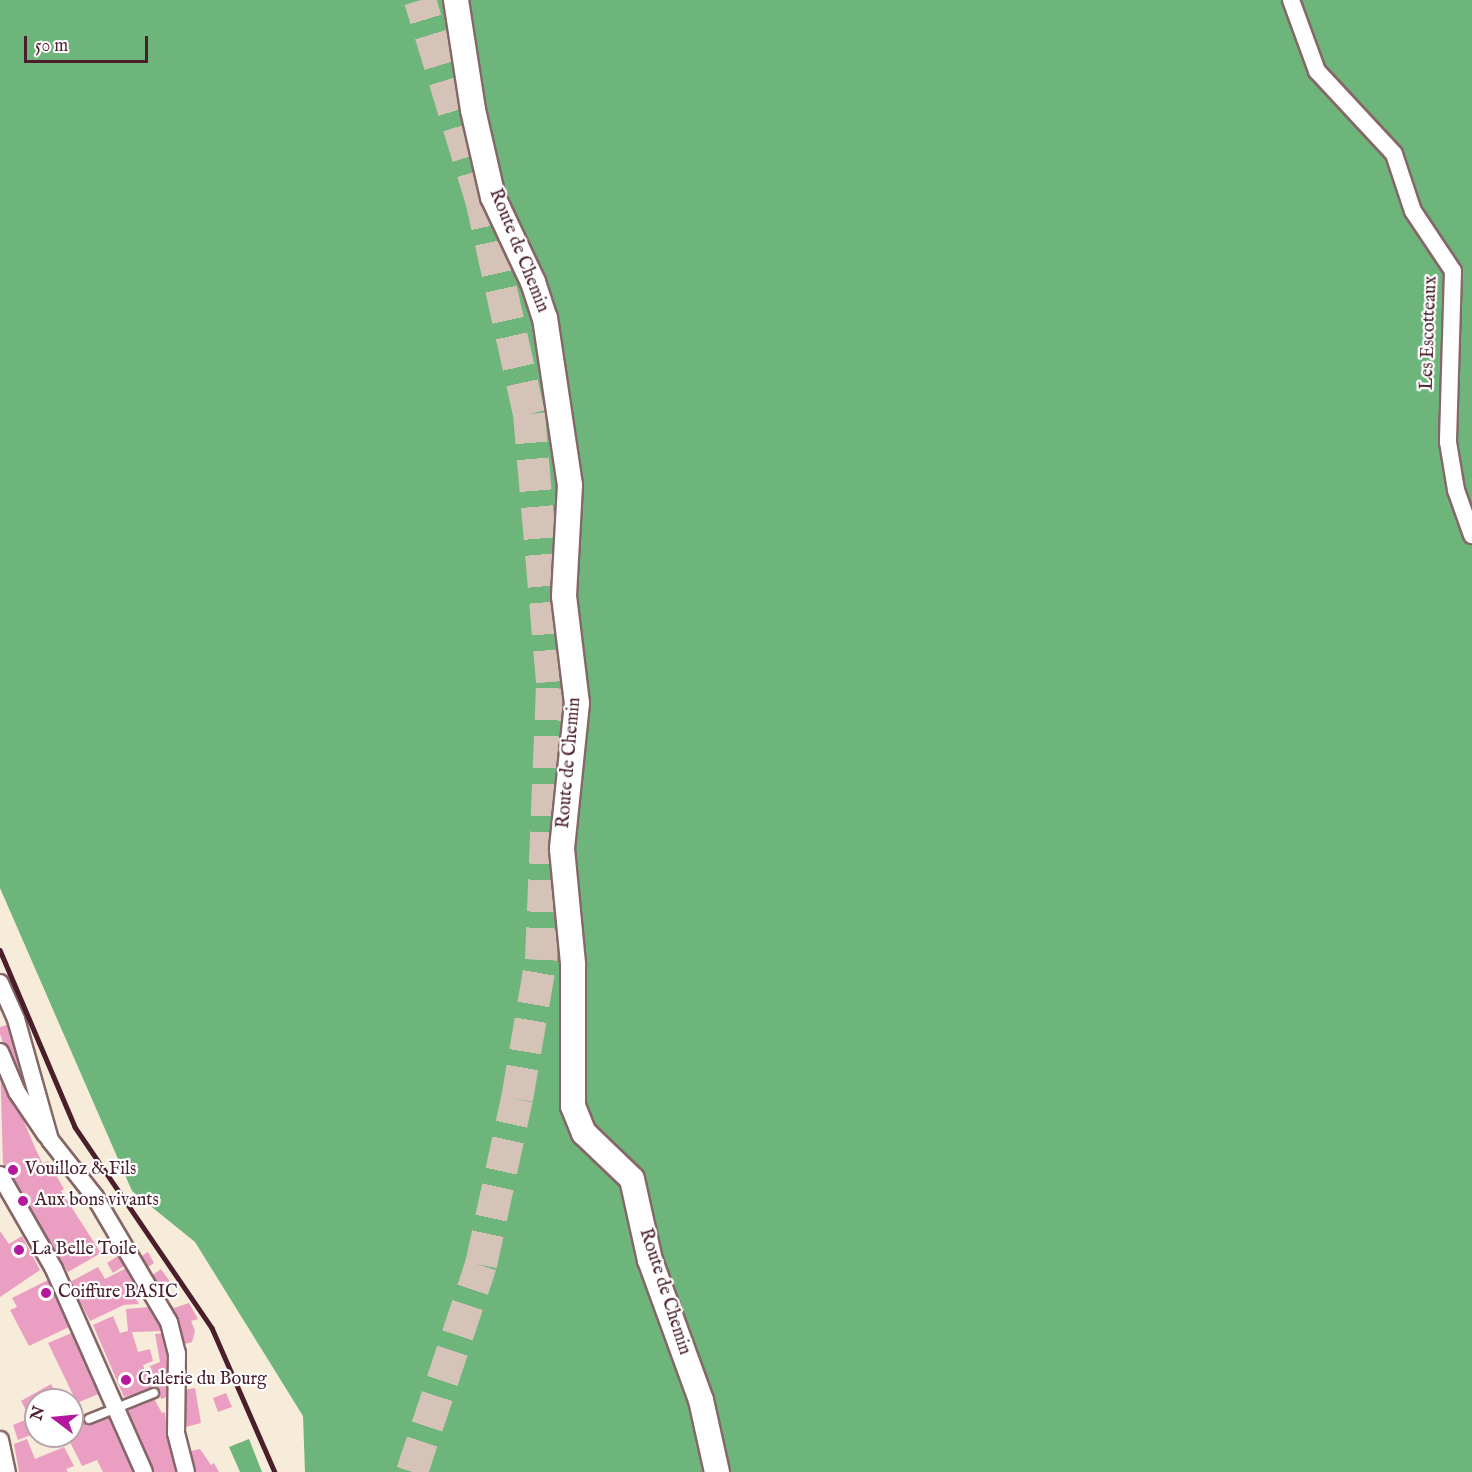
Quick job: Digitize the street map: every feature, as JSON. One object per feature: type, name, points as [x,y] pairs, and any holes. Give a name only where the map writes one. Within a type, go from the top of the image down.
[{"type":"street","name":"Route de Chemin","points":[[456,0],[473,110],[493,197],[533,282],[545,318],[570,485],[564,596],[577,703],[562,849],[573,964],[573,1106],[584,1133],[632,1179],[650,1260],[701,1400],[717,1472]]},
{"type":"street","name":"Les Escotteaux","points":[[1291,0],[1317,71],[1395,154],[1413,211],[1453,272],[1448,442],[1456,490],[1472,535]]},
{"type":"street","points":[[0,983],[16,1019],[51,1140]]},
{"type":"street","points":[[0,1052],[17,1092],[95,1197],[169,1322],[177,1353],[176,1433],[186,1472]]},
{"type":"street","points":[[0,1175],[54,1269],[144,1472]]},
{"type":"street","points":[[0,1440],[7,1472]]},
{"type":"lane","points":[[89,1419],[154,1393]]},
{"type":"green space","points":[[0,0],[1472,0],[1472,1472],[305,1472],[303,1416],[195,1242],[132,1191],[0,888]]},
{"type":"green space","points":[[249,1439],[262,1472],[240,1472],[229,1447]]},
{"type":"building","points":[[9,1024],[32,1087],[29,1095],[22,1097],[0,1034],[0,1027]]},
{"type":"building","points":[[0,1061],[7,1077],[1,1079],[4,1086],[8,1084],[43,1164],[48,1161],[64,1189],[61,1191],[101,1253],[68,1272],[3,1164]]},
{"type":"building","points":[[0,1231],[9,1244],[22,1236],[40,1270],[0,1297]]},
{"type":"building","points":[[148,1252],[154,1263],[144,1270],[137,1259]]},
{"type":"building","points":[[118,1256],[124,1266],[113,1273],[107,1263]]},
{"type":"building","points":[[130,1266],[145,1290],[134,1296],[139,1304],[124,1305],[90,1321],[70,1282],[98,1267],[105,1279]]},
{"type":"building","points":[[161,1269],[173,1286],[159,1296],[147,1279]]},
{"type":"building","points":[[48,1280],[71,1326],[29,1346],[10,1310],[17,1307],[12,1298]]},
{"type":"building","points":[[165,1297],[174,1308],[189,1303],[198,1319],[191,1321],[195,1331],[192,1342],[181,1345],[161,1299]]},
{"type":"building","points":[[161,1306],[165,1331],[132,1332],[138,1352],[150,1349],[153,1361],[143,1365],[152,1389],[124,1397],[93,1325],[113,1316],[120,1333],[128,1331],[126,1309]]},
{"type":"building","points":[[74,1332],[103,1392],[84,1400],[84,1388],[70,1388],[48,1343]]},
{"type":"building","points":[[166,1333],[176,1394],[161,1399],[150,1366],[160,1362],[155,1334]]},
{"type":"building","points":[[195,1388],[201,1423],[182,1428],[183,1390]]},
{"type":"building","points":[[226,1393],[232,1407],[218,1412],[213,1398]]},
{"type":"building","points":[[153,1397],[162,1413],[165,1412],[166,1423],[171,1422],[182,1472],[153,1472],[128,1410],[147,1403],[146,1400]]},
{"type":"building","points":[[109,1416],[135,1472],[103,1472],[97,1460],[82,1466],[73,1448],[84,1448],[84,1422],[86,1426]]},
{"type":"building","points":[[24,1420],[24,1438],[18,1440],[13,1425]]},
{"type":"building","points":[[24,1440],[24,1448],[31,1448],[35,1459],[65,1448],[74,1466],[66,1469],[68,1472],[19,1472],[14,1444]]},
{"type":"building","points":[[200,1449],[211,1465],[214,1463],[219,1472],[191,1472],[182,1453]]},
{"type":"tunnel","points":[[412,1472],[481,1265],[517,1099],[541,960],[552,682],[529,414],[482,203],[420,0]]},
{"type":"railway","points":[[0,950],[75,1127],[212,1328],[275,1472]]},
{"type":"place","name":"Vouilloz & Fils","points":[[13,1170]]},
{"type":"place","name":"Aux bons vivants","points":[[23,1201]]},
{"type":"place","name":"La Belle Toile","points":[[19,1250]]},
{"type":"place","name":"Coiffure BASIC","points":[[46,1293]]},
{"type":"place","name":"Galerie du Bourg","points":[[126,1380]]}]
